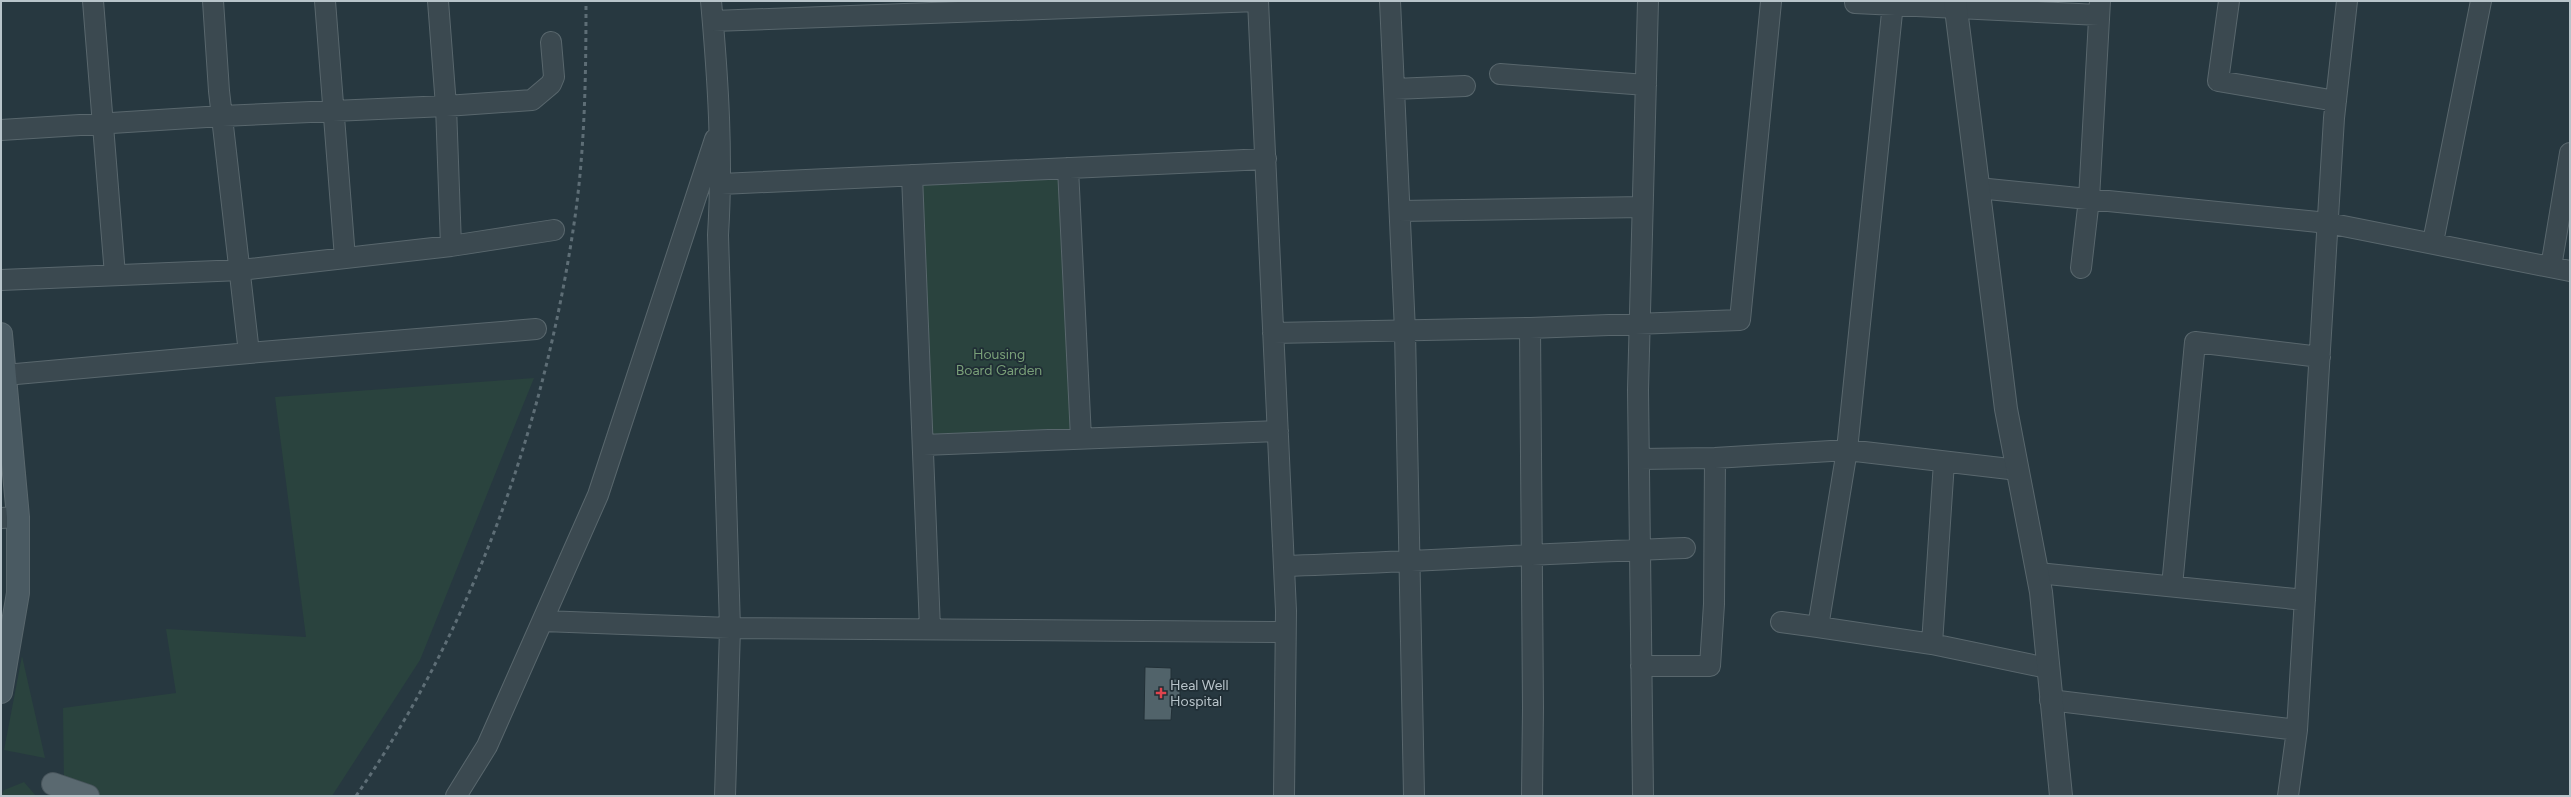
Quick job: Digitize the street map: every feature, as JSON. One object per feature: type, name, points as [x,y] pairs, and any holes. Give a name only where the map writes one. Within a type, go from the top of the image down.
[{"type":"main road","points":[[1,334],[5,375],[9,518],[18,593],[1,692]]},
{"type":"main road","points":[[53,784],[88,796]]},
{"type":"street","points":[[93,1],[115,275]]},
{"type":"street","points":[[213,1],[222,116],[242,270],[249,353]]},
{"type":"street","points":[[325,1],[346,258]]},
{"type":"street","points":[[438,1],[446,106],[451,246]]},
{"type":"street","points":[[711,1],[720,122],[722,184],[718,235],[730,628],[725,796]]},
{"type":"street","points":[[713,21],[1258,1],[1284,566],[1284,796]]},
{"type":"street","points":[[1390,1],[1405,331],[1414,796]]},
{"type":"street","points":[[1643,796],[1639,459],[1642,207],[1648,1]]},
{"type":"street","points":[[2228,1],[2218,81],[2336,101]]},
{"type":"street","points":[[2288,796],[2298,730],[2336,101],[2347,1]]},
{"type":"street","points":[[2434,242],[2481,1]]},
{"type":"street","points":[[1273,333],[1530,328],[1740,320],[1771,2]]},
{"type":"street","points":[[1855,3],[2100,8],[2089,199],[2081,268]]},
{"type":"street","points":[[1818,627],[1847,450],[1894,3]]},
{"type":"street","points":[[1955,4],[2006,409],[2038,573],[2061,796]]},
{"type":"street","points":[[1,130],[222,116],[446,106],[532,100],[552,84],[554,77],[551,42]]},
{"type":"street","points":[[1500,74],[1646,85]]},
{"type":"street","points":[[1394,89],[1465,86]]},
{"type":"street","points":[[456,796],[487,746],[598,495],[683,242],[720,122]]},
{"type":"street","points":[[2551,267],[2570,153]]},
{"type":"street","points":[[722,184],[1266,159]]},
{"type":"street","points":[[1068,168],[1081,438]]},
{"type":"street","points":[[912,175],[930,629]]},
{"type":"street","points":[[1978,188],[2328,223],[2434,242],[2570,271]]},
{"type":"street","points":[[1400,211],[1642,207]]},
{"type":"street","points":[[1,280],[242,270],[451,246],[554,230]]},
{"type":"street","points":[[1530,328],[1532,796]]},
{"type":"street","points":[[5,375],[536,329]]},
{"type":"street","points":[[2172,586],[2195,342],[2320,357]]},
{"type":"street","points":[[923,445],[1278,431]]},
{"type":"street","points":[[1639,459],[1715,458],[1847,450],[2018,470]]},
{"type":"street","points":[[1641,666],[1710,666],[1714,604],[1715,458]]},
{"type":"street","points":[[1932,644],[1944,462]]},
{"type":"street","points":[[1284,566],[1410,563],[1532,554],[1685,548]]},
{"type":"street","points":[[2038,573],[2305,600]]},
{"type":"street","points":[[543,620],[730,628],[1285,632]]},
{"type":"street","points":[[1781,622],[1932,644],[2048,668]]},
{"type":"street","points":[[2050,700],[2298,730]]},
{"type":"green space","name":"Housing Board Garden","points":[[1068,168],[1081,438],[923,445],[912,175]]},
{"type":"green space","points":[[534,378],[420,660],[332,796],[72,796],[64,785],[63,708],[176,693],[166,629],[306,637],[275,397]]},
{"type":"green space","points":[[22,656],[45,758],[4,750]]},
{"type":"green space","points":[[24,782],[36,796],[1,796],[4,790]]},
{"type":"building","points":[[1145,667],[1171,668],[1171,679],[1180,679],[1180,706],[1172,705],[1171,720],[1144,720]]},
{"type":"railway","points":[[356,796],[398,731],[435,664],[468,594],[498,523],[523,450],[544,375],[561,300],[578,196],[583,141],[586,1]]},
{"type":"place","name":"Heal Well Hospital","points":[[1161,693]]}]
